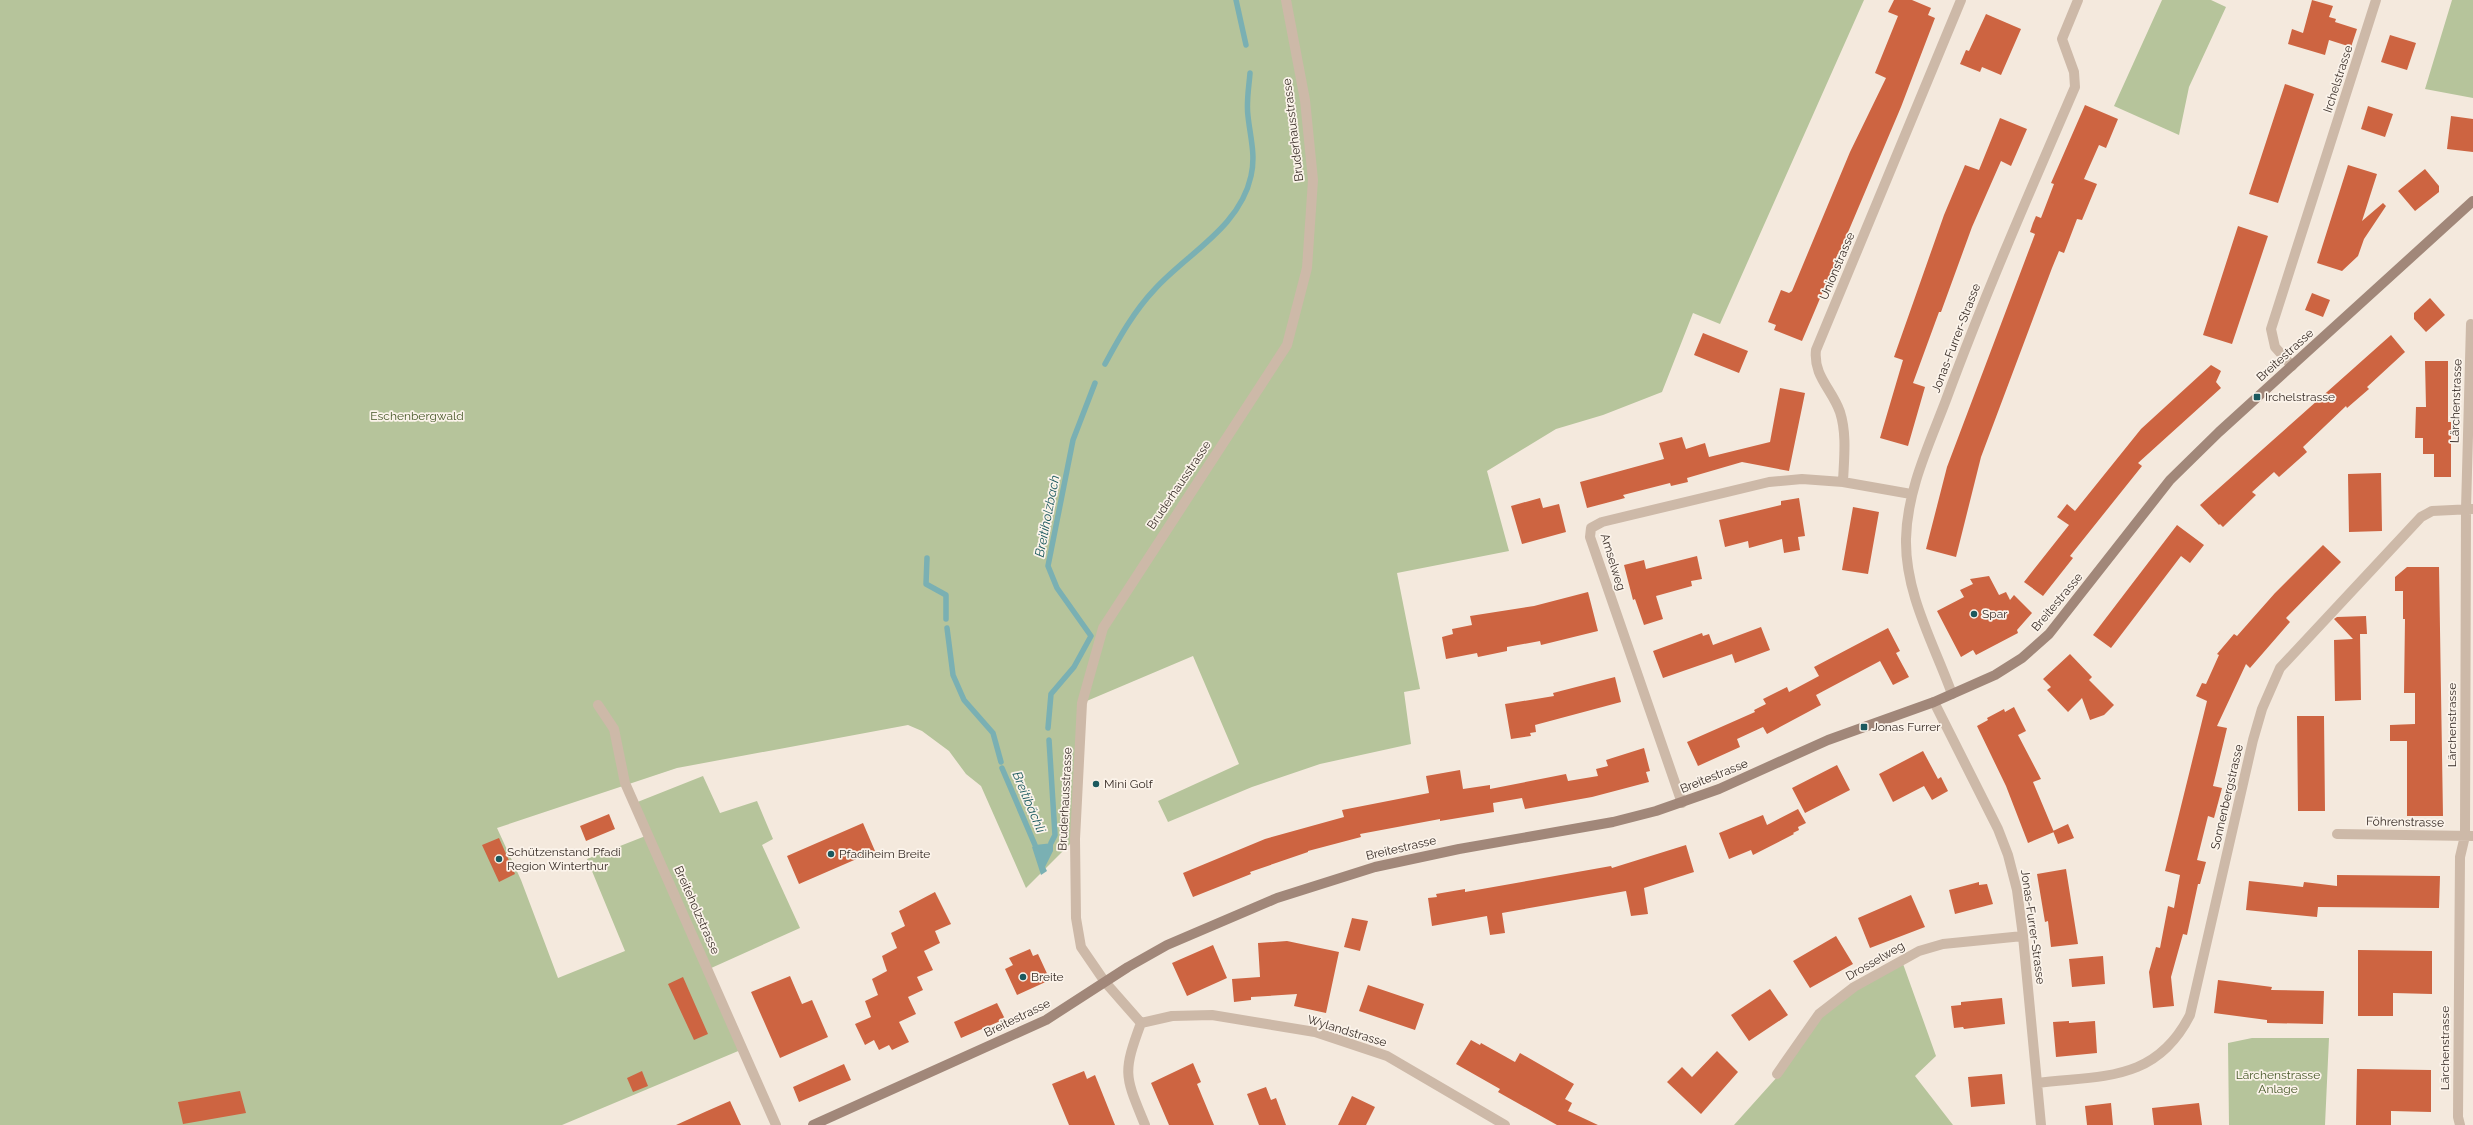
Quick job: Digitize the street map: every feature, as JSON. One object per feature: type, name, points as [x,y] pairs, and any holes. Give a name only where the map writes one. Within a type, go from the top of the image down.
[{"type":"main road","name":"Breitestrasse","points":[[813,1125],[1046,1020],[1105,982],[1167,945],[1277,898],[1333,878],[1459,848],[1613,822],[1682,803],[1719,789],[1828,740],[1934,702],[2009,667],[2050,634],[2170,480],[2292,366],[2473,201]]},
{"type":"street","name":"Bruderhausstrasse","points":[[1141,1024],[1105,982],[1081,947],[1076,918],[1076,839],[1082,703],[1103,628],[1287,345],[1307,268],[1313,180],[1305,100],[1286,0]]},
{"type":"street","name":"Unionstrasse","points":[[1843,482],[1845,431],[1839,410],[1814,364],[1816,350],[1962,0]]},
{"type":"street","name":"Jonas-Furrer-Strasse","points":[[1952,694],[1921,620],[1912,582],[1906,540],[1911,494],[2003,252],[2075,87],[2074,72],[2062,39],[2078,0]]},
{"type":"street","name":"Irchelstrasse","points":[[2292,366],[2275,347],[2270,329],[2376,0]]},
{"type":"street","name":"Lärchenstrasse","points":[[2460,1125],[2458,1118],[2460,857],[2469,836],[2469,509],[2472,324]]},
{"type":"street","name":"Amselweg","points":[[1682,803],[1590,537],[1591,528],[1602,522],[1769,482],[1802,479],[1843,482]]},
{"type":"street","points":[[1843,482],[1911,494]]},
{"type":"street","name":"Sonnenbergstrasse","points":[[2038,1083],[2127,1072],[2151,1062],[2170,1046],[2179,1035],[2190,1015],[2253,740],[2262,708],[2280,668],[2421,517],[2432,511],[2469,509]]},
{"type":"street","name":"Jonas-Furrer-Strasse","points":[[1934,702],[2003,842],[2017,890],[2023,936],[2041,1125]]},
{"type":"street","name":"Breiteholzstrasse","points":[[598,706],[614,729],[625,783],[776,1125]]},
{"type":"street","name":"Föhrenstrasse","points":[[2337,834],[2469,836]]},
{"type":"street","name":"Drosselweg","points":[[1778,1074],[1818,1014],[1854,987],[1919,951],[1942,944],[2023,936]]},
{"type":"street","name":"Wylandstrasse","points":[[1141,1024],[1172,1016],[1212,1015],[1315,1032],[1387,1056],[1505,1125]]},
{"type":"street","points":[[1141,1024],[1128,1058],[1126,1072],[1129,1087],[1145,1125]]},
{"type":"green space","name":"Eschenbergwald","points":[[0,0],[1864,0],[1720,324],[1693,313],[1662,392],[1603,415],[1556,429],[1487,471],[1509,551],[1397,573],[1420,689],[1404,692],[1411,744],[1320,764],[1252,787],[1168,822],[1158,801],[1239,764],[1193,656],[1082,703],[1075,839],[1026,888],[981,786],[966,774],[949,751],[922,731],[908,725],[677,768],[497,828],[521,880],[558,978],[625,951],[587,859],[648,835],[635,803],[703,776],[720,813],[757,801],[773,839],[762,845],[800,928],[709,969],[743,1049],[562,1125],[0,1125]]},
{"type":"green space","points":[[2162,0],[2211,0],[2226,7],[2189,87],[2179,135],[2114,106]]},
{"type":"green space","points":[[2452,0],[2473,0],[2473,98],[2425,89]]},
{"type":"green space","points":[[1902,961],[1936,1056],[1915,1076],[1953,1125],[1734,1125],[1778,1076],[1819,1014]]},
{"type":"green space","name":"Lärchenstrasse Anlage","points":[[2252,1038],[2329,1038],[2325,1125],[2229,1125],[2228,1043]]},
{"type":"water","points":[[1053,843],[1053,851],[1045,867],[1047,871],[1041,875],[1032,847],[1035,845]]},
{"type":"building","points":[[1894,0],[1912,0],[1931,8],[1928,15],[1935,18],[1901,107],[1802,341],[1774,330],[1776,325],[1768,322],[1781,290],[1789,293],[1792,291],[1850,152],[1886,78],[1875,73],[1898,16],[1888,12]]},
{"type":"building","points":[[2312,0],[2333,6],[2329,17],[2336,19],[2335,22],[2357,29],[2351,47],[2329,40],[2325,55],[2288,44],[2292,29],[2303,33]]},
{"type":"building","points":[[1986,14],[2021,29],[2001,75],[1982,67],[1980,72],[1960,64],[1966,50],[1969,51]]},
{"type":"building","points":[[2390,35],[2416,43],[2407,70],[2381,62]]},
{"type":"building","points":[[2285,84],[2314,94],[2278,203],[2249,194]]},
{"type":"building","points":[[2085,105],[2118,119],[2106,148],[2099,145],[2084,179],[2097,184],[2082,220],[2077,219],[2064,253],[2059,251],[2052,268],[1981,457],[1956,557],[1926,549],[1947,467],[2035,234],[2030,232],[2033,223],[2036,216],[2041,218],[2054,184],[2051,183]]},
{"type":"building","points":[[2368,106],[2393,114],[2385,137],[2361,129]]},
{"type":"building","points":[[2451,116],[2473,119],[2473,152],[2447,149]]},
{"type":"building","points":[[2000,118],[2027,129],[2011,166],[2001,161],[1972,227],[1941,312],[1939,312],[1913,383],[1925,387],[1908,446],[1880,438],[1903,360],[1894,357],[1944,215],[1965,165],[1979,170]]},
{"type":"building","points":[[2348,165],[2377,174],[2362,221],[2383,203],[2386,206],[2364,239],[2358,256],[2342,271],[2317,263]]},
{"type":"building","points":[[2425,169],[2439,186],[2439,192],[2415,211],[2398,191]]},
{"type":"building","points":[[2238,226],[2268,236],[2232,344],[2203,335]]},
{"type":"building","points":[[2312,293],[2330,300],[2323,317],[2305,310]]},
{"type":"building","points":[[2430,298],[2445,315],[2426,332],[2414,319],[2414,313]]},
{"type":"building","points":[[1703,333],[1748,351],[1739,373],[1694,355]]},
{"type":"building","points":[[2391,335],[2405,352],[2367,387],[2369,389],[2347,408],[2346,406],[2303,447],[2307,452],[2279,477],[2274,472],[2252,492],[2256,495],[2223,527],[2220,524],[2219,525],[2200,505]]},
{"type":"building","points":[[2425,361],[2448,361],[2448,422],[2451,422],[2451,477],[2434,477],[2434,454],[2423,454],[2423,438],[2415,438],[2416,407],[2426,407]]},
{"type":"building","points":[[2211,365],[2221,371],[2216,382],[2221,388],[2138,463],[2142,466],[2070,556],[2073,558],[2043,596],[2024,582],[2069,525],[2057,517],[2067,504],[2075,511],[2141,429]]},
{"type":"building","points":[[1780,388],[1805,393],[1789,471],[1742,462],[1687,478],[1688,482],[1671,486],[1670,483],[1623,495],[1625,498],[1587,508],[1580,482],[1664,459],[1659,443],[1682,437],[1686,449],[1705,443],[1709,457],[1770,442]]},
{"type":"building","points":[[2381,473],[2382,531],[2349,532],[2348,474]]},
{"type":"building","points":[[1540,498],[1543,508],[1559,504],[1566,532],[1522,544],[1511,506]]},
{"type":"building","points":[[1799,498],[1805,536],[1798,537],[1800,550],[1784,553],[1782,539],[1749,548],[1748,541],[1725,547],[1719,520],[1781,505],[1781,501]]},
{"type":"building","points":[[1853,507],[1879,512],[1868,574],[1842,570]]},
{"type":"building","points":[[2177,525],[2204,545],[2190,563],[2181,556],[2111,648],[2093,635]]},
{"type":"building","points":[[2323,545],[2341,562],[2286,618],[2290,622],[2250,668],[2246,664],[2217,726],[2227,728],[2213,786],[2222,788],[2214,818],[2208,816],[2197,860],[2206,862],[2200,884],[2198,884],[2187,935],[2183,934],[2171,977],[2174,1006],[2153,1008],[2149,972],[2156,947],[2160,948],[2168,906],[2174,908],[2180,875],[2165,871],[2207,701],[2196,696],[2202,683],[2206,684],[2219,655],[2217,654],[2234,634],[2237,636],[2275,593]]},
{"type":"building","points":[[1697,556],[1702,579],[1691,581],[1692,586],[1656,596],[1663,619],[1644,625],[1635,599],[1633,600],[1624,565],[1644,560],[1646,569]]},
{"type":"building","points":[[2407,567],[2439,567],[2443,816],[2407,816],[2407,741],[2390,741],[2390,725],[2415,724],[2415,693],[2404,693],[2405,619],[2403,619],[2403,591],[2395,591],[2395,577]]},
{"type":"building","name":"Spar","points":[[1989,576],[1999,595],[2006,592],[2010,600],[2014,595],[2032,613],[2017,630],[2018,633],[1976,655],[1973,650],[1961,657],[1937,611],[1964,597],[1960,590],[1973,584],[1970,579]]},
{"type":"building","points":[[1588,592],[1598,631],[1541,645],[1540,641],[1507,647],[1507,651],[1478,657],[1477,653],[1446,659],[1442,637],[1453,634],[1452,629],[1472,625],[1470,616],[1534,606]]},
{"type":"building","points":[[2366,616],[2367,634],[2360,634],[2361,700],[2335,701],[2334,640],[2353,639],[2334,619],[2337,617]]},
{"type":"building","points":[[1761,627],[1770,650],[1735,663],[1732,654],[1663,678],[1653,651],[1702,633],[1703,636],[1709,634],[1713,645]]},
{"type":"building","points":[[1888,628],[1900,651],[1896,653],[1909,677],[1893,685],[1880,661],[1816,695],[1821,705],[1767,734],[1763,727],[1737,739],[1740,747],[1698,766],[1687,742],[1755,712],[1754,710],[1766,704],[1763,699],[1787,687],[1789,692],[1819,676],[1814,667]]},
{"type":"building","points":[[2070,654],[2092,677],[2089,680],[2114,705],[2104,715],[2090,720],[2082,698],[2068,712],[2047,690],[2051,687],[2043,679]]},
{"type":"building","points":[[1615,677],[1621,702],[1535,725],[1536,732],[1530,733],[1531,736],[1511,739],[1505,704],[1554,696],[1553,693]]},
{"type":"building","points":[[2014,707],[2026,731],[2018,735],[2041,779],[2033,782],[2054,832],[2028,843],[2006,786],[1977,726],[1988,720],[1987,718],[2004,709],[2005,712]]},
{"type":"building","points":[[2297,716],[2324,716],[2325,811],[2298,811]]},
{"type":"building","points":[[1644,748],[1650,771],[1646,772],[1649,782],[1592,797],[1525,809],[1522,798],[1493,803],[1494,812],[1440,821],[1440,819],[1360,834],[1361,837],[1308,851],[1250,872],[1251,874],[1193,897],[1183,873],[1265,839],[1344,817],[1342,810],[1429,793],[1426,776],[1460,770],[1463,789],[1490,785],[1490,789],[1566,774],[1568,781],[1598,776],[1596,769],[1608,766],[1606,760]]},
{"type":"building","points":[[1923,751],[1938,779],[1941,777],[1948,791],[1932,800],[1924,786],[1893,802],[1879,774]]},
{"type":"building","points":[[1837,765],[1850,790],[1805,813],[1792,788]]},
{"type":"building","points":[[1798,809],[1806,823],[1798,827],[1799,830],[1793,833],[1794,834],[1753,855],[1751,850],[1729,859],[1719,833],[1763,815],[1767,825]]},
{"type":"building","points":[[609,814],[615,829],[586,841],[580,826]]},
{"type":"building","name":"Pfadiheim Breite","points":[[863,823],[875,851],[799,884],[787,856]]},
{"type":"building","points":[[2068,824],[2074,838],[2058,844],[2053,831]]},
{"type":"building","name":"Schützenstand Pfadi Region Winterthur","points":[[499,838],[515,874],[499,882],[482,845]]},
{"type":"building","points":[[1686,845],[1694,872],[1644,888],[1648,914],[1631,916],[1626,891],[1502,913],[1505,933],[1490,935],[1487,916],[1432,926],[1428,898],[1437,897],[1436,894],[1465,889],[1465,892],[1611,866],[1612,868]]},
{"type":"building","points":[[2066,869],[2078,944],[2051,947],[2048,921],[2045,922],[2037,874]]},
{"type":"building","points":[[2337,875],[2440,876],[2439,908],[2318,907],[2317,917],[2246,910],[2249,881],[2303,887],[2304,882],[2337,886]]},
{"type":"building","points":[[1979,882],[1979,885],[1987,884],[1993,904],[1955,914],[1949,890]]},
{"type":"building","points":[[935,892],[951,924],[935,931],[940,943],[924,951],[933,970],[917,977],[923,990],[908,997],[916,1014],[899,1022],[909,1042],[892,1050],[889,1045],[879,1050],[874,1040],[865,1045],[855,1024],[871,1017],[865,1001],[878,995],[872,979],[887,971],[882,956],[897,948],[891,933],[905,926],[899,911]]},
{"type":"building","points":[[1911,895],[1925,927],[1870,948],[1858,918]]},
{"type":"building","points":[[1352,918],[1368,921],[1360,951],[1344,947]]},
{"type":"building","points":[[1836,936],[1853,964],[1810,988],[1793,961]]},
{"type":"building","points":[[1287,941],[1339,952],[1326,1013],[1294,1006],[1297,994],[1251,997],[1251,1000],[1234,1002],[1232,979],[1260,977],[1258,943]]},
{"type":"building","points":[[1213,945],[1227,978],[1187,996],[1172,963]]},
{"type":"building","points":[[1030,949],[1033,956],[1038,954],[1050,980],[1017,995],[1005,969],[1013,965],[1009,958]]},
{"type":"building","points":[[2358,950],[2432,951],[2432,994],[2393,993],[2393,1016],[2358,1016]]},
{"type":"building","points":[[2103,956],[2105,984],[2072,987],[2069,959]]},
{"type":"building","points":[[790,976],[802,1004],[812,1000],[828,1037],[780,1058],[751,992]]},
{"type":"building","points":[[683,977],[708,1034],[694,1040],[668,984]]},
{"type":"building","points":[[2218,980],[2272,987],[2271,990],[2324,991],[2323,1024],[2267,1023],[2267,1020],[2214,1013]]},
{"type":"building","points":[[1368,985],[1424,1004],[1415,1030],[1359,1011]]},
{"type":"building","points":[[1770,989],[1788,1015],[1749,1041],[1731,1015]]},
{"type":"building","points":[[2002,998],[2005,1024],[1964,1029],[1963,1027],[1954,1028],[1951,1006],[1961,1005],[1961,1002]]},
{"type":"building","points":[[997,1003],[1005,1019],[961,1038],[954,1022]]},
{"type":"building","points":[[2069,1021],[2069,1023],[2095,1021],[2097,1053],[2056,1057],[2053,1022]]},
{"type":"building","points":[[1471,1040],[1480,1045],[1481,1043],[1515,1062],[1520,1053],[1574,1084],[1565,1099],[1572,1103],[1568,1111],[1598,1125],[1557,1125],[1498,1092],[1500,1089],[1456,1064]]},
{"type":"building","points":[[1717,1051],[1738,1072],[1701,1114],[1667,1082],[1682,1067],[1692,1077]]},
{"type":"building","points":[[1193,1063],[1201,1082],[1197,1084],[1214,1125],[1169,1125],[1151,1083]]},
{"type":"building","points":[[844,1064],[851,1080],[799,1102],[793,1087]]},
{"type":"building","points":[[2357,1069],[2431,1070],[2431,1112],[2391,1111],[2391,1125],[2356,1125]]},
{"type":"building","points":[[642,1071],[648,1086],[633,1092],[627,1078]]},
{"type":"building","points":[[1084,1071],[1087,1079],[1095,1075],[1115,1125],[1069,1125],[1052,1084]]},
{"type":"building","points":[[2002,1074],[2005,1104],[1971,1107],[1968,1077]]},
{"type":"building","points":[[1266,1087],[1271,1100],[1276,1098],[1286,1125],[1259,1125],[1247,1094]]},
{"type":"building","points":[[240,1091],[246,1113],[183,1124],[178,1102]]},
{"type":"building","points":[[1352,1096],[1375,1107],[1366,1125],[1338,1125]]},
{"type":"building","points":[[730,1101],[741,1125],[676,1125],[707,1111]]},
{"type":"building","points":[[2111,1103],[2113,1125],[2087,1125],[2085,1106]]},
{"type":"building","points":[[2199,1103],[2202,1125],[2154,1125],[2152,1108]]},
{"type":"waterway","points":[[1236,0],[1246,45]]},
{"type":"waterway","name":"Breitiholzbach","points":[[1105,364],[1127,325],[1147,297],[1224,225],[1236,210],[1245,194],[1251,176],[1253,161],[1247,111],[1250,73]]},
{"type":"waterway","name":"Breitiholzbach","points":[[1048,728],[1051,694],[1074,667],[1091,636],[1057,588],[1048,566],[1073,440],[1095,383]]},
{"type":"waterway","name":"Breitibächli","points":[[927,558],[926,584],[946,595],[946,619]]},
{"type":"waterway","name":"Breitibächli","points":[[947,628],[953,675],[964,700],[993,733],[1001,762]]},
{"type":"waterway","name":"Breitiholzbach","points":[[1049,740],[1055,835],[1051,843]]},
{"type":"waterway","name":"Breitibächli","points":[[1002,768],[1035,845]]},
{"type":"place","name":"Irchelstrasse","points":[[2257,397]]},
{"type":"place","name":"Spar","points":[[1974,614]]},
{"type":"place","name":"Jonas Furrer","points":[[1864,727]]},
{"type":"place","name":"Mini Golf","points":[[1096,784]]},
{"type":"place","name":"Pfadiheim Breite","points":[[831,854]]},
{"type":"place","name":"Schützenstand Pfadi Region Winterthur","points":[[499,859]]},
{"type":"place","name":"Breite","points":[[1023,977]]}]
